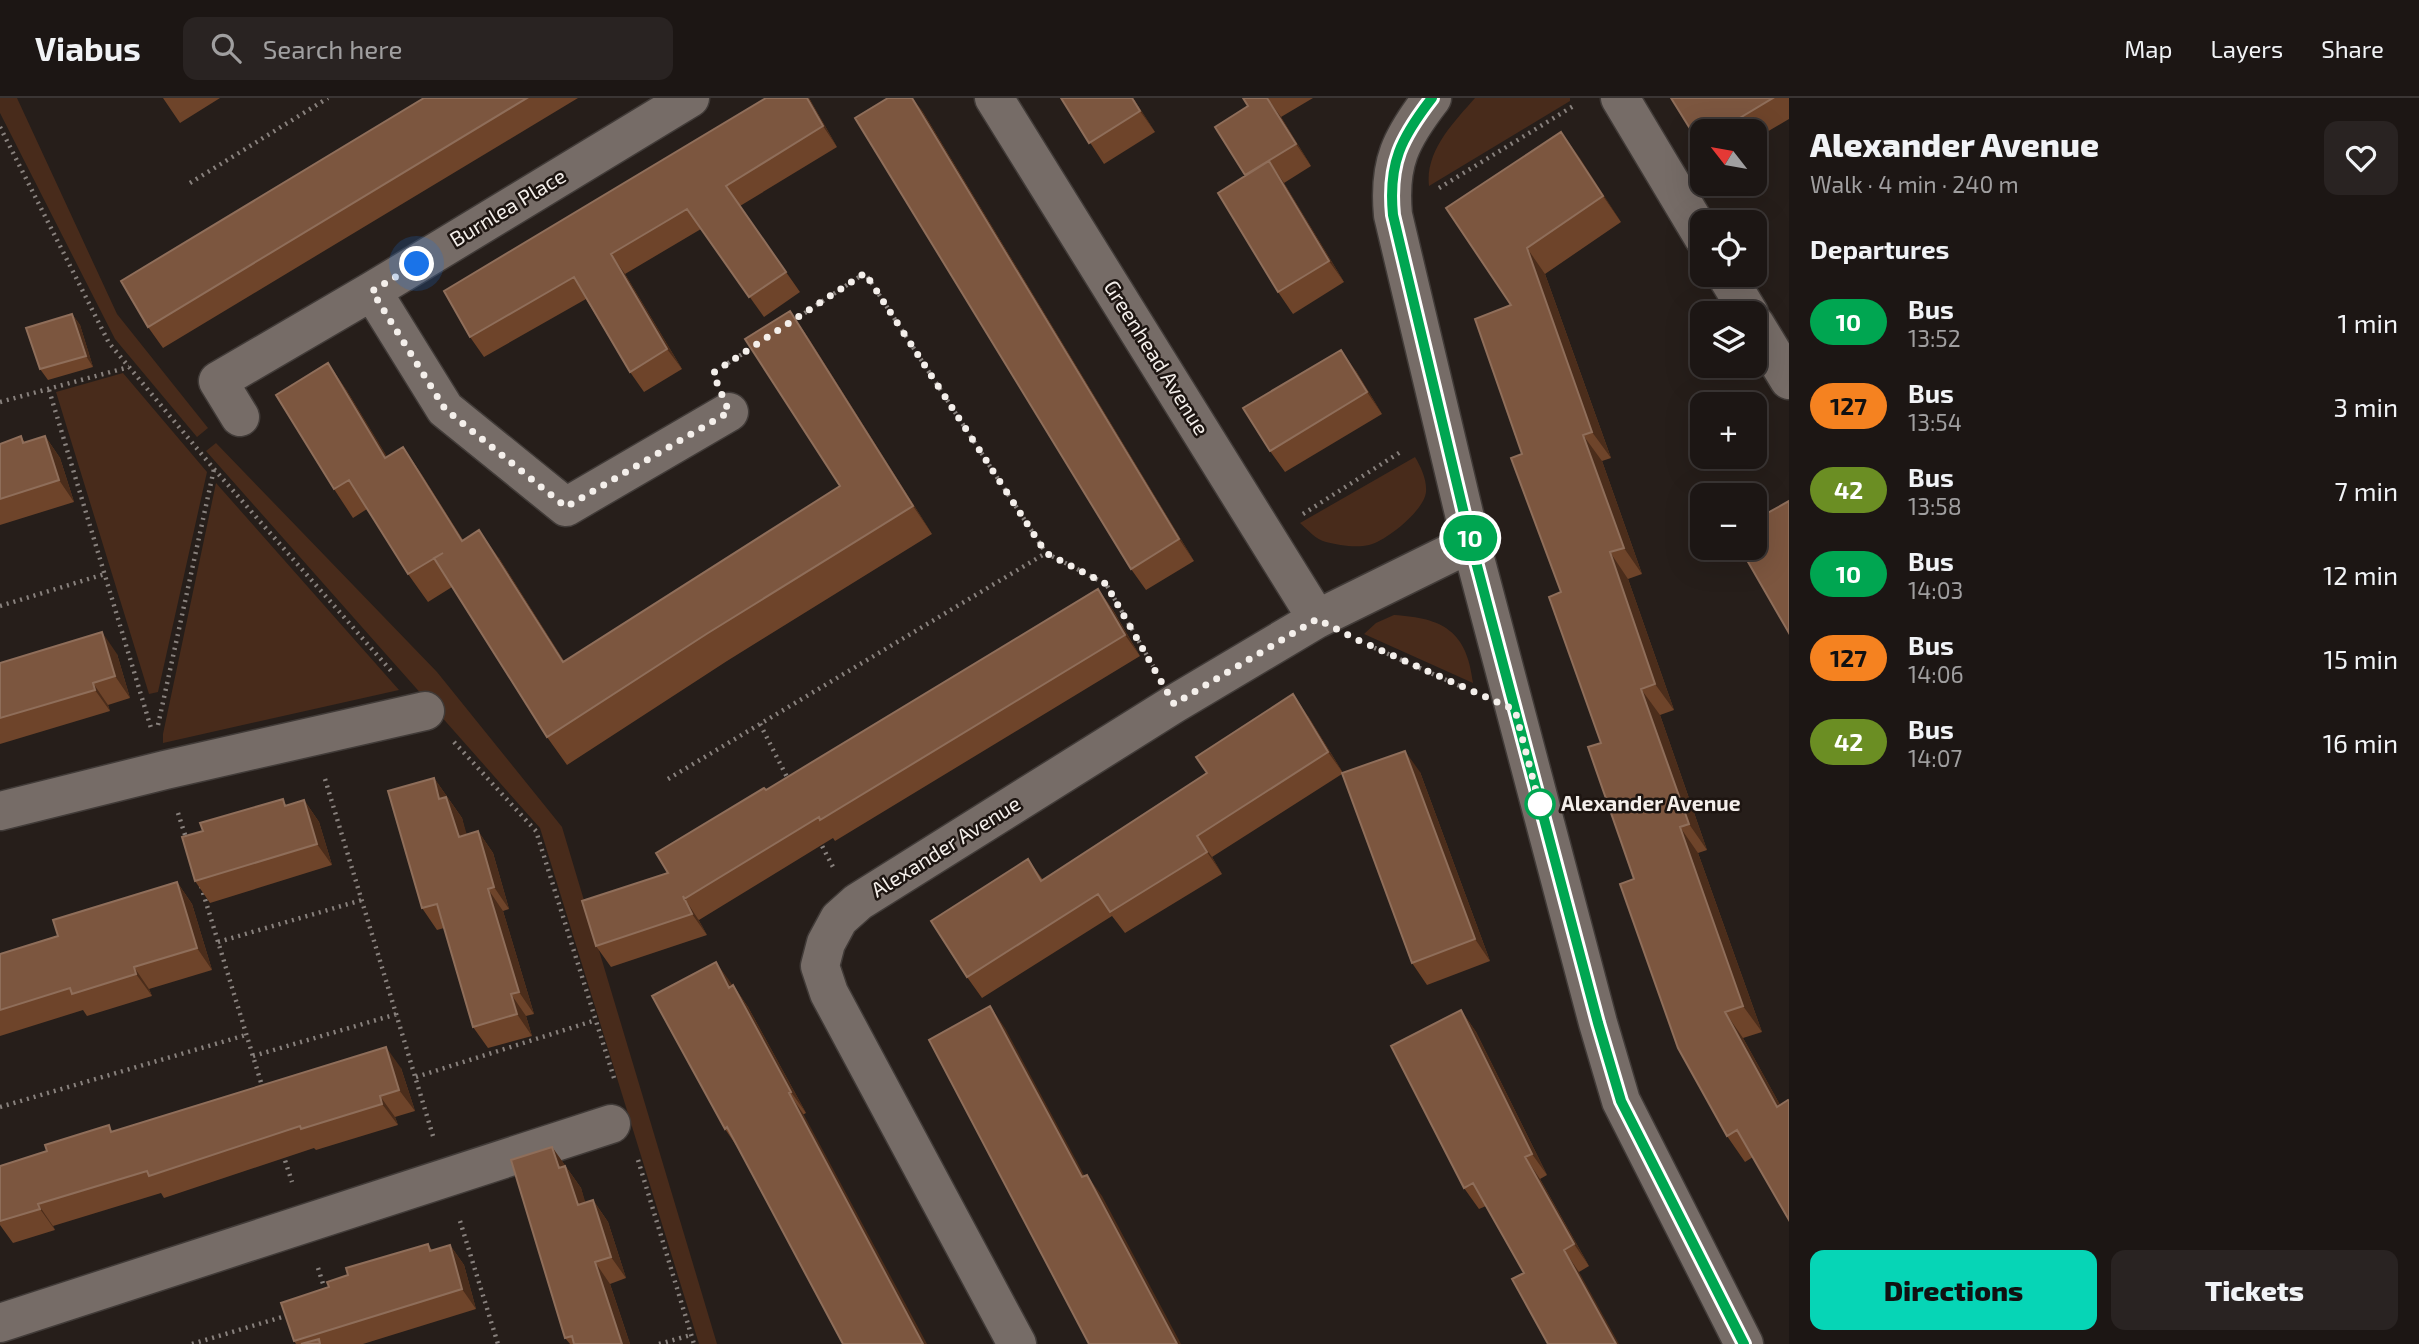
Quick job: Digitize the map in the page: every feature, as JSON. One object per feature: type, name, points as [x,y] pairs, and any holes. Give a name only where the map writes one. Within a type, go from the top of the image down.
[{"type":"street","name":"Burnlea Place","points":[[240,417],[218,381],[690,98]]},
{"type":"street","name":"Greenhead Avenue","points":[[994,98],[1317,619]]},
{"type":"street","points":[[1432,98],[1410,127],[1401,146],[1394,167],[1391,192],[1393,215],[1471,543],[1621,1101],[1744,1344]]},
{"type":"street","points":[[1620,98],[1690,214]]},
{"type":"street","points":[[372,291],[445,409],[566,507],[729,412]]},
{"type":"street","points":[[1767,344],[1789,380]]},
{"type":"street","name":"Alexander Avenue","points":[[1017,1344],[830,993],[820,967],[826,943],[839,919],[853,907],[1174,704],[1317,619],[1471,543]]},
{"type":"street","points":[[0,811],[160,755],[312,736],[425,710]]},
{"type":"street","points":[[0,1323],[611,1124]]},
{"type":"path","points":[[190,183],[328,98]]},
{"type":"path","points":[[1393,215],[1586,98]]},
{"type":"path","points":[[789,323],[865,273],[1046,553],[1106,584],[1174,704]]},
{"type":"path","points":[[729,412],[713,373],[756,345]]},
{"type":"path","points":[[0,402],[129,367]]},
{"type":"path","points":[[49,390],[189,850]]},
{"type":"path","points":[[1266,537],[1443,425]]},
{"type":"path","points":[[160,755],[214,469]]},
{"type":"path","points":[[668,779],[1046,553]]},
{"type":"path","points":[[0,607],[105,574]]},
{"type":"path","points":[[1317,619],[1515,710]]},
{"type":"path","points":[[760,724],[791,785]]},
{"type":"path","points":[[312,736],[498,1344]]},
{"type":"path","points":[[816,834],[853,907]]},
{"type":"path","points":[[197,876],[265,1095]]},
{"type":"path","points":[[218,942],[362,900]]},
{"type":"path","points":[[253,1056],[397,1014]]},
{"type":"path","points":[[416,1077],[596,1020]]},
{"type":"path","points":[[0,1107],[246,1035]]},
{"type":"path","points":[[281,1146],[328,1303]]},
{"type":"path","points":[[192,1344],[291,1314]]},
{"type":"path","points":[[659,1344],[691,1335]]},
{"type":"shaded area","points":[[0,98],[17,98],[117,314],[208,428],[197,437],[115,339],[0,113]]},
{"type":"shaded area","points":[[1475,98],[1570,98],[1570,101],[1429,186],[1429,173],[1436,149],[1450,127]]},
{"type":"shaded area","points":[[123,373],[207,472],[158,692],[149,694],[56,392]]},
{"type":"shaded area","points":[[216,443],[437,672],[562,827],[717,1344],[699,1344],[540,828],[206,451]]},
{"type":"shaded area","points":[[1415,457],[1426,483],[1424,500],[1412,516],[1385,538],[1364,546],[1336,544],[1319,539],[1300,523]]},
{"type":"shaded area","points":[[216,483],[399,690],[163,743]]},
{"type":"shaded area","points":[[1394,615],[1426,620],[1450,631],[1465,651],[1473,683],[1364,634],[1376,623]]},
{"type":"building","points":[[424,98],[527,98],[148,327],[121,281]]},
{"type":"building","points":[[766,98],[807,98],[823,126],[726,186],[786,272],[749,297],[687,209],[611,254],[667,349],[630,372],[574,277],[470,337],[444,291]]},
{"type":"building","points":[[888,98],[912,98],[1179,539],[1131,569],[855,118]]},
{"type":"building","points":[[1061,98],[1132,98],[1140,111],[1089,143]]},
{"type":"building","points":[[1243,98],[1267,98],[1296,144],[1245,175],[1215,127],[1248,106]]},
{"type":"building","points":[[1671,98],[1773,98],[1738,119],[1690,119],[1690,129]]},
{"type":"building","points":[[1561,132],[1603,196],[1527,248],[1592,432],[1583,435],[1624,548],[1610,552],[1655,684],[1641,689],[1689,824],[1680,827],[1743,1006],[1725,1012],[1777,1107],[1789,1101],[1789,1220],[1737,1130],[1727,1136],[1678,1048],[1620,884],[1634,879],[1588,747],[1601,743],[1549,597],[1561,592],[1511,458],[1522,454],[1475,319],[1511,305],[1446,208]]},
{"type":"building","points":[[1269,161],[1329,261],[1278,292],[1218,193]]},
{"type":"building","points":[[790,311],[913,506],[547,737],[434,558],[408,574],[349,480],[334,489],[276,395],[328,363],[385,458],[403,447],[462,541],[479,530],[563,662],[840,486],[745,339]]},
{"type":"building","points":[[72,314],[86,356],[40,369],[26,328]]},
{"type":"building","points":[[1341,350],[1367,392],[1270,451],[1243,408]]},
{"type":"building","points":[[21,436],[23,443],[45,436],[59,480],[0,499],[0,444]]},
{"type":"building","points":[[1789,501],[1789,633],[1747,560],[1767,560],[1767,513]]},
{"type":"building","points":[[1098,589],[1125,635],[684,899],[692,914],[596,946],[582,901],[668,873],[656,853],[764,788],[766,790]]},
{"type":"building","points":[[102,632],[115,676],[93,683],[95,690],[0,718],[0,663]]},
{"type":"building","points":[[1293,694],[1328,752],[1197,836],[1207,852],[1110,912],[1098,894],[967,977],[931,921],[1028,859],[1041,881],[1207,773],[1196,757]]},
{"type":"building","points":[[1405,751],[1475,939],[1412,963],[1342,773]]},
{"type":"building","points":[[434,778],[439,799],[446,797],[459,837],[478,831],[494,887],[488,889],[519,992],[511,994],[517,1014],[473,1027],[437,904],[422,908],[388,791]]},
{"type":"building","points":[[283,799],[285,806],[304,800],[317,844],[195,881],[182,837],[203,831],[200,823]]},
{"type":"building","points":[[177,882],[197,948],[134,967],[136,974],[72,994],[70,988],[0,1010],[0,954],[58,936],[53,920]]},
{"type":"building","points":[[716,962],[729,988],[733,985],[791,1092],[789,1093],[923,1344],[843,1344],[727,1127],[725,1129],[652,996]]},
{"type":"building","points":[[990,1006],[1082,1177],[1087,1175],[1177,1344],[1089,1344],[929,1040]]},
{"type":"building","points":[[1461,1010],[1532,1154],[1525,1157],[1574,1244],[1564,1250],[1616,1344],[1548,1344],[1512,1279],[1524,1273],[1473,1183],[1464,1188],[1391,1046]]},
{"type":"building","points":[[386,1047],[399,1090],[380,1096],[382,1104],[301,1129],[300,1126],[149,1176],[147,1171],[38,1204],[40,1209],[0,1221],[0,1166],[47,1151],[45,1145],[109,1125],[111,1132]]},
{"type":"building","points":[[552,1147],[559,1168],[565,1166],[578,1205],[593,1200],[611,1257],[595,1262],[622,1344],[574,1344],[572,1336],[565,1338],[511,1160]]},
{"type":"building","points":[[428,1244],[430,1251],[450,1245],[462,1289],[294,1341],[281,1303],[329,1287],[327,1282],[348,1275],[346,1268]]},
{"type":"building","points":[[319,1339],[320,1344],[301,1344]]},
{"type":"bus line","name":"10","points":[[1432,98],[1410,127],[1401,146],[1394,167],[1391,192],[1393,215],[1471,543],[1621,1101],[1744,1344]]},
{"type":"place","name":"Alexander Avenue","points":[[1540,804]]},
{"type":"route","points":[[417,264],[372,291],[445,409],[566,507],[729,412],[713,373],[865,273],[1046,553],[1106,584],[1174,704],[1317,619],[1515,710],[1542,814],[1540,804]]}]
